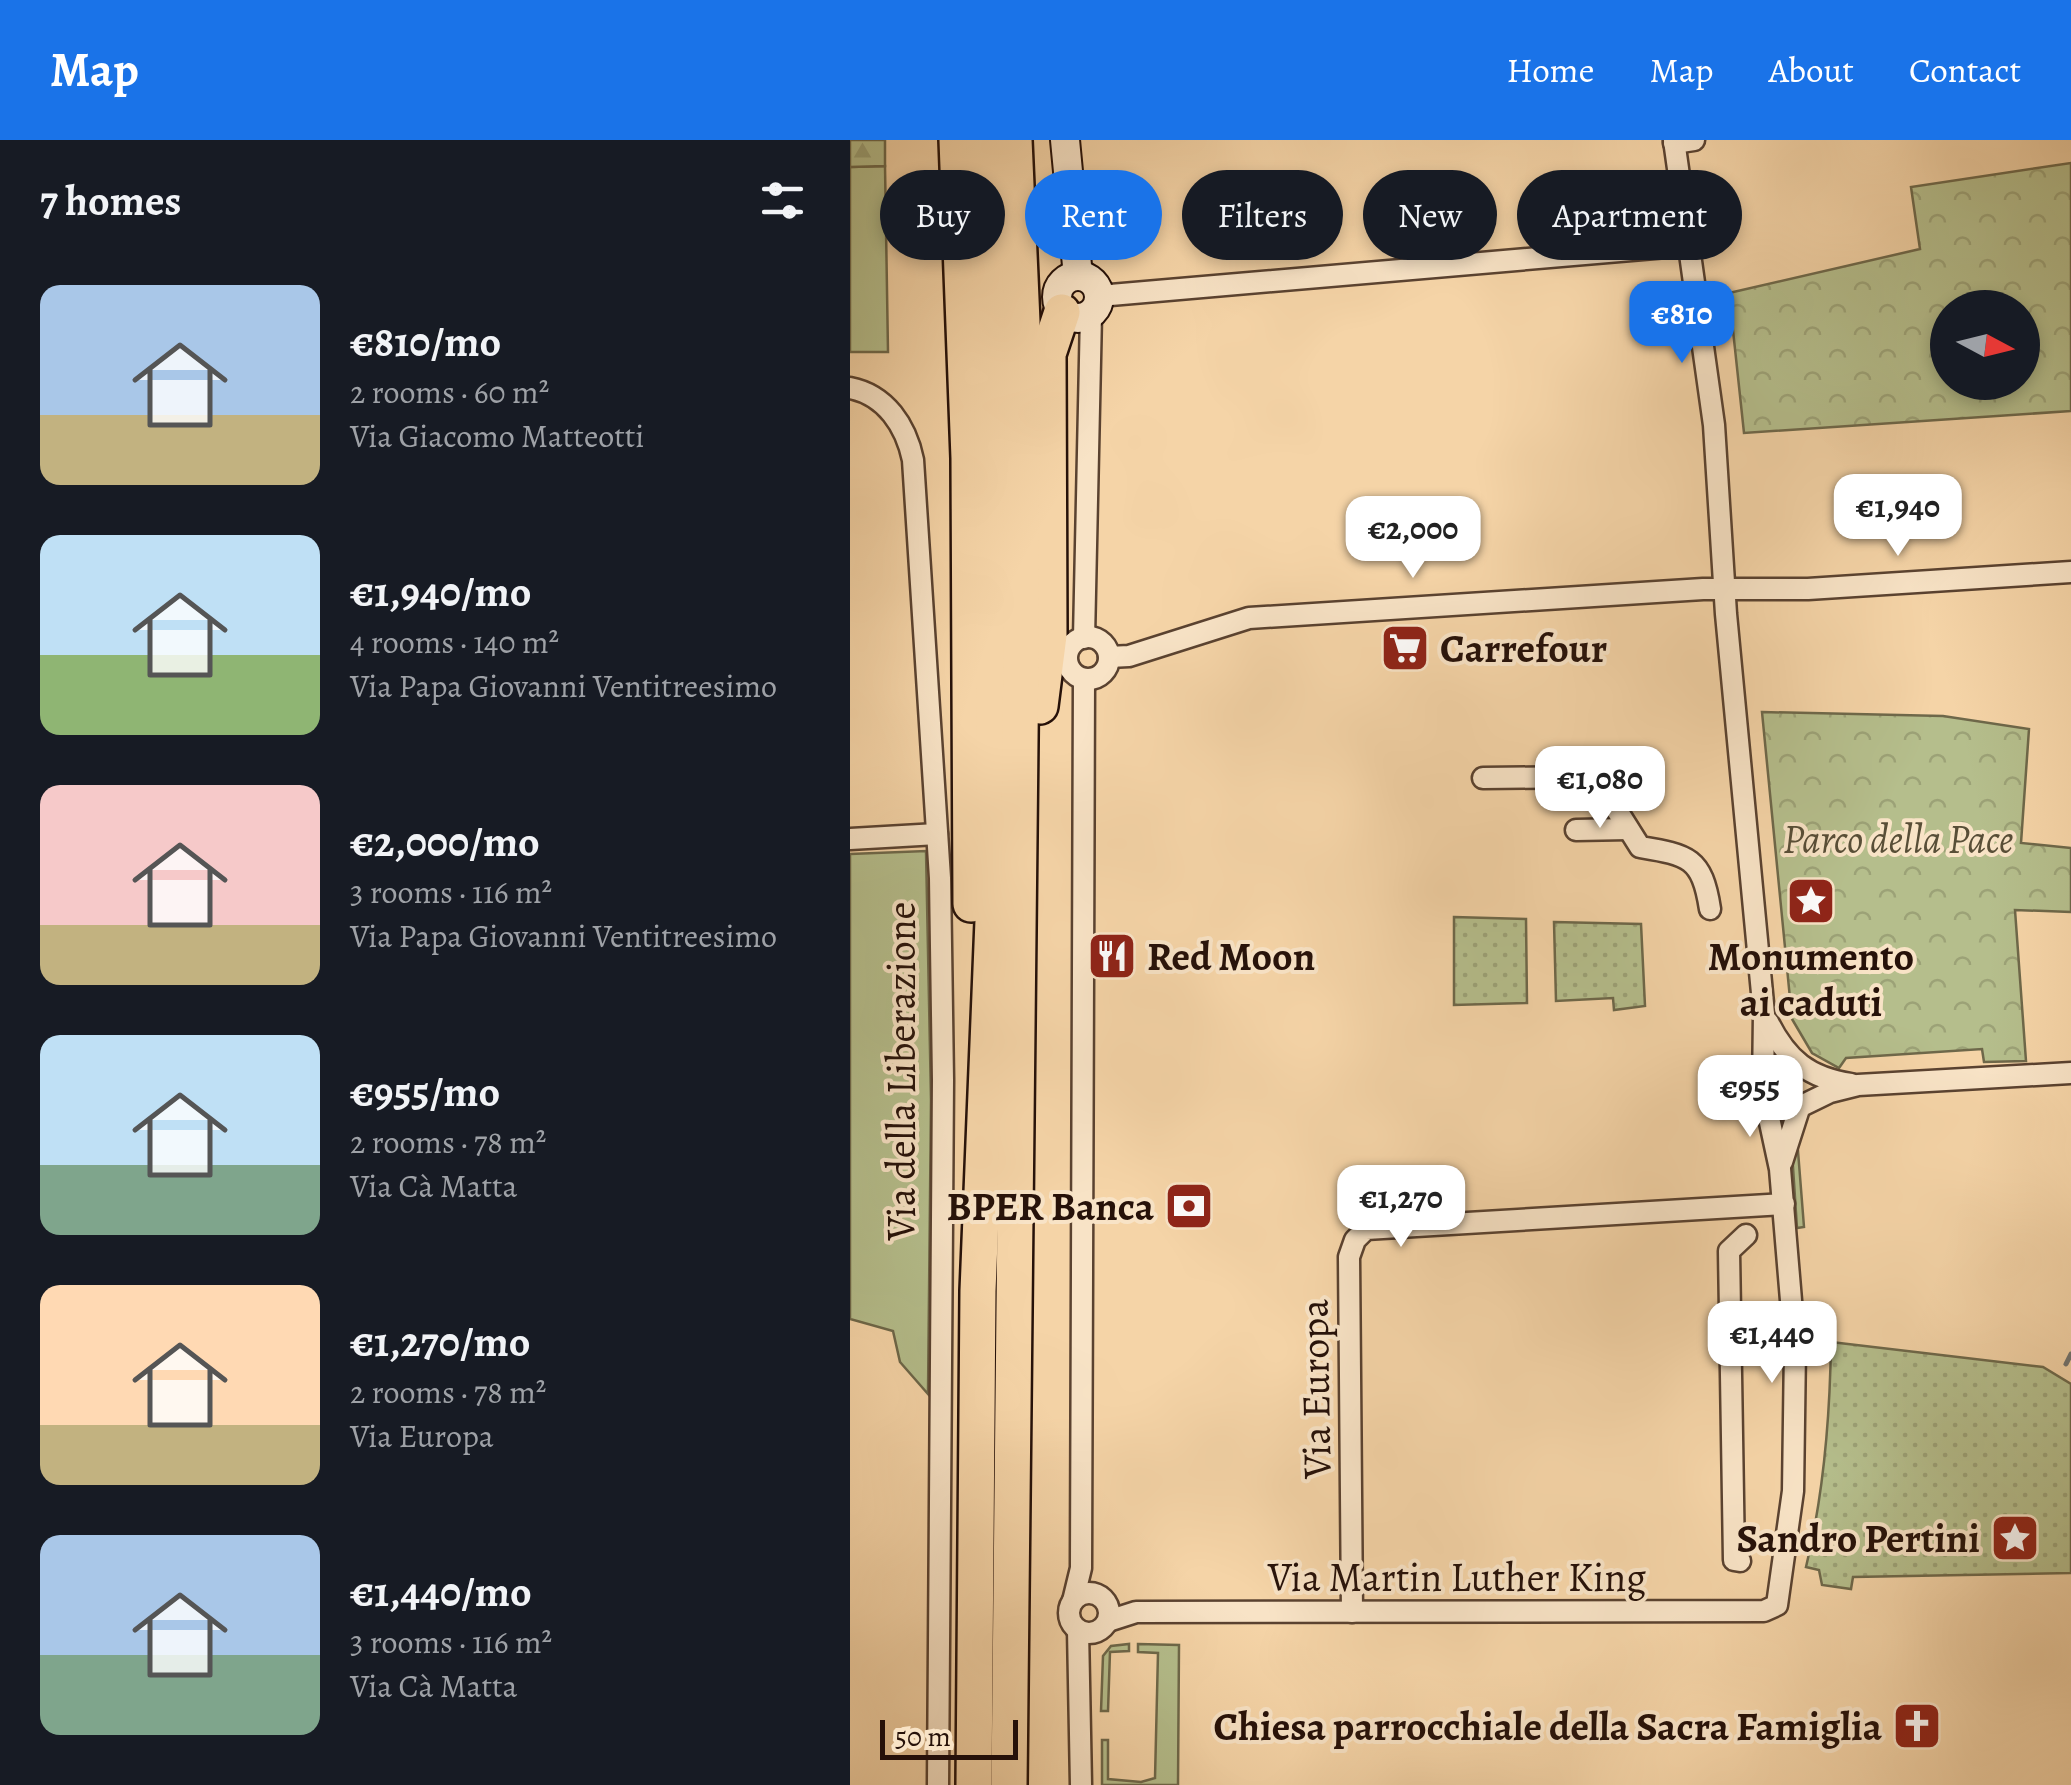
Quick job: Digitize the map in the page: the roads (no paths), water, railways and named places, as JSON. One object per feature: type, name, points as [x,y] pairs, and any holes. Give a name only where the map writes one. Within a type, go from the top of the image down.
[{"type":"highway","points":[[957,140],[969,458],[966,655],[978,1290],[974,1785]]},
{"type":"highway","points":[[978,1290],[995,872],[992,316],[984,140]]},
{"type":"highway","points":[[1009,1785],[1022,341],[1014,140]]},
{"type":"highway","points":[[1014,1291],[1029,1084],[1040,707],[1049,634],[1048,354],[1077,299]]},
{"type":"street","points":[[1065,140],[1086,379],[1084,638]]},
{"type":"street","points":[[1681,141],[1683,170]]},
{"type":"street","points":[[1077,299],[1528,260]]},
{"type":"street","points":[[1692,260],[1717,450],[1724,589],[1764,1014],[1763,1090],[1769,1102],[1784,1204]]},
{"type":"street","name":"Via della Liberazione","points":[[850,388],[865,391],[894,415],[905,432],[913,460],[937,834],[944,1080],[938,1785]]},
{"type":"street","points":[[1109,656],[1128,656],[1249,618],[2071,572]]},
{"type":"street","points":[[1084,638],[1101,642],[1109,656],[1102,674],[1084,679],[1071,671],[1067,661],[1071,646],[1084,638]]},
{"type":"street","points":[[1081,1785],[1081,1659],[1091,1613],[1081,1568],[1084,679]]},
{"type":"street","points":[[1483,778],[1596,778],[1640,847],[1683,855],[1698,869],[1710,909]]},
{"type":"street","points":[[1576,830],[1628,830]]},
{"type":"street","points":[[850,838],[937,834]]},
{"type":"street","points":[[1764,1014],[1813,1089],[1780,1169]]},
{"type":"street","points":[[1766,1076],[1777,1064],[1858,1085]]},
{"type":"street","points":[[1769,1102],[1783,1111],[1858,1085],[2071,1072]]},
{"type":"street","name":"Via Martin Luther King","points":[[1091,1613],[1764,1612],[1776,1605],[1796,1440],[1796,1348],[1784,1204]]},
{"type":"street","name":"Via Europa","points":[[1352,1612],[1349,1257],[1355,1240],[1366,1229],[1784,1204]]},
{"type":"street","points":[[1740,1561],[1734,1560],[1741,1396],[1729,1251],[1746,1236]]},
{"type":"waterway","points":[[2066,1364],[2071,1354]]},
{"type":"place","name":"Carrefour","points":[[1405,648]]},
{"type":"place","name":"Monumento ai caduti","points":[[1811,901]]},
{"type":"place","name":"Red Moon","points":[[1112,956]]},
{"type":"place","name":"BPER Banca","points":[[1189,1206]]},
{"type":"place","name":"Sandro Pertini","points":[[2015,1538]]},
{"type":"place","name":"Chiesa parrocchiale della Sacra Famiglia","points":[[1917,1726]]},
{"type":"park label","name":"Parco della Pace","points":[[1898,839]]}]
